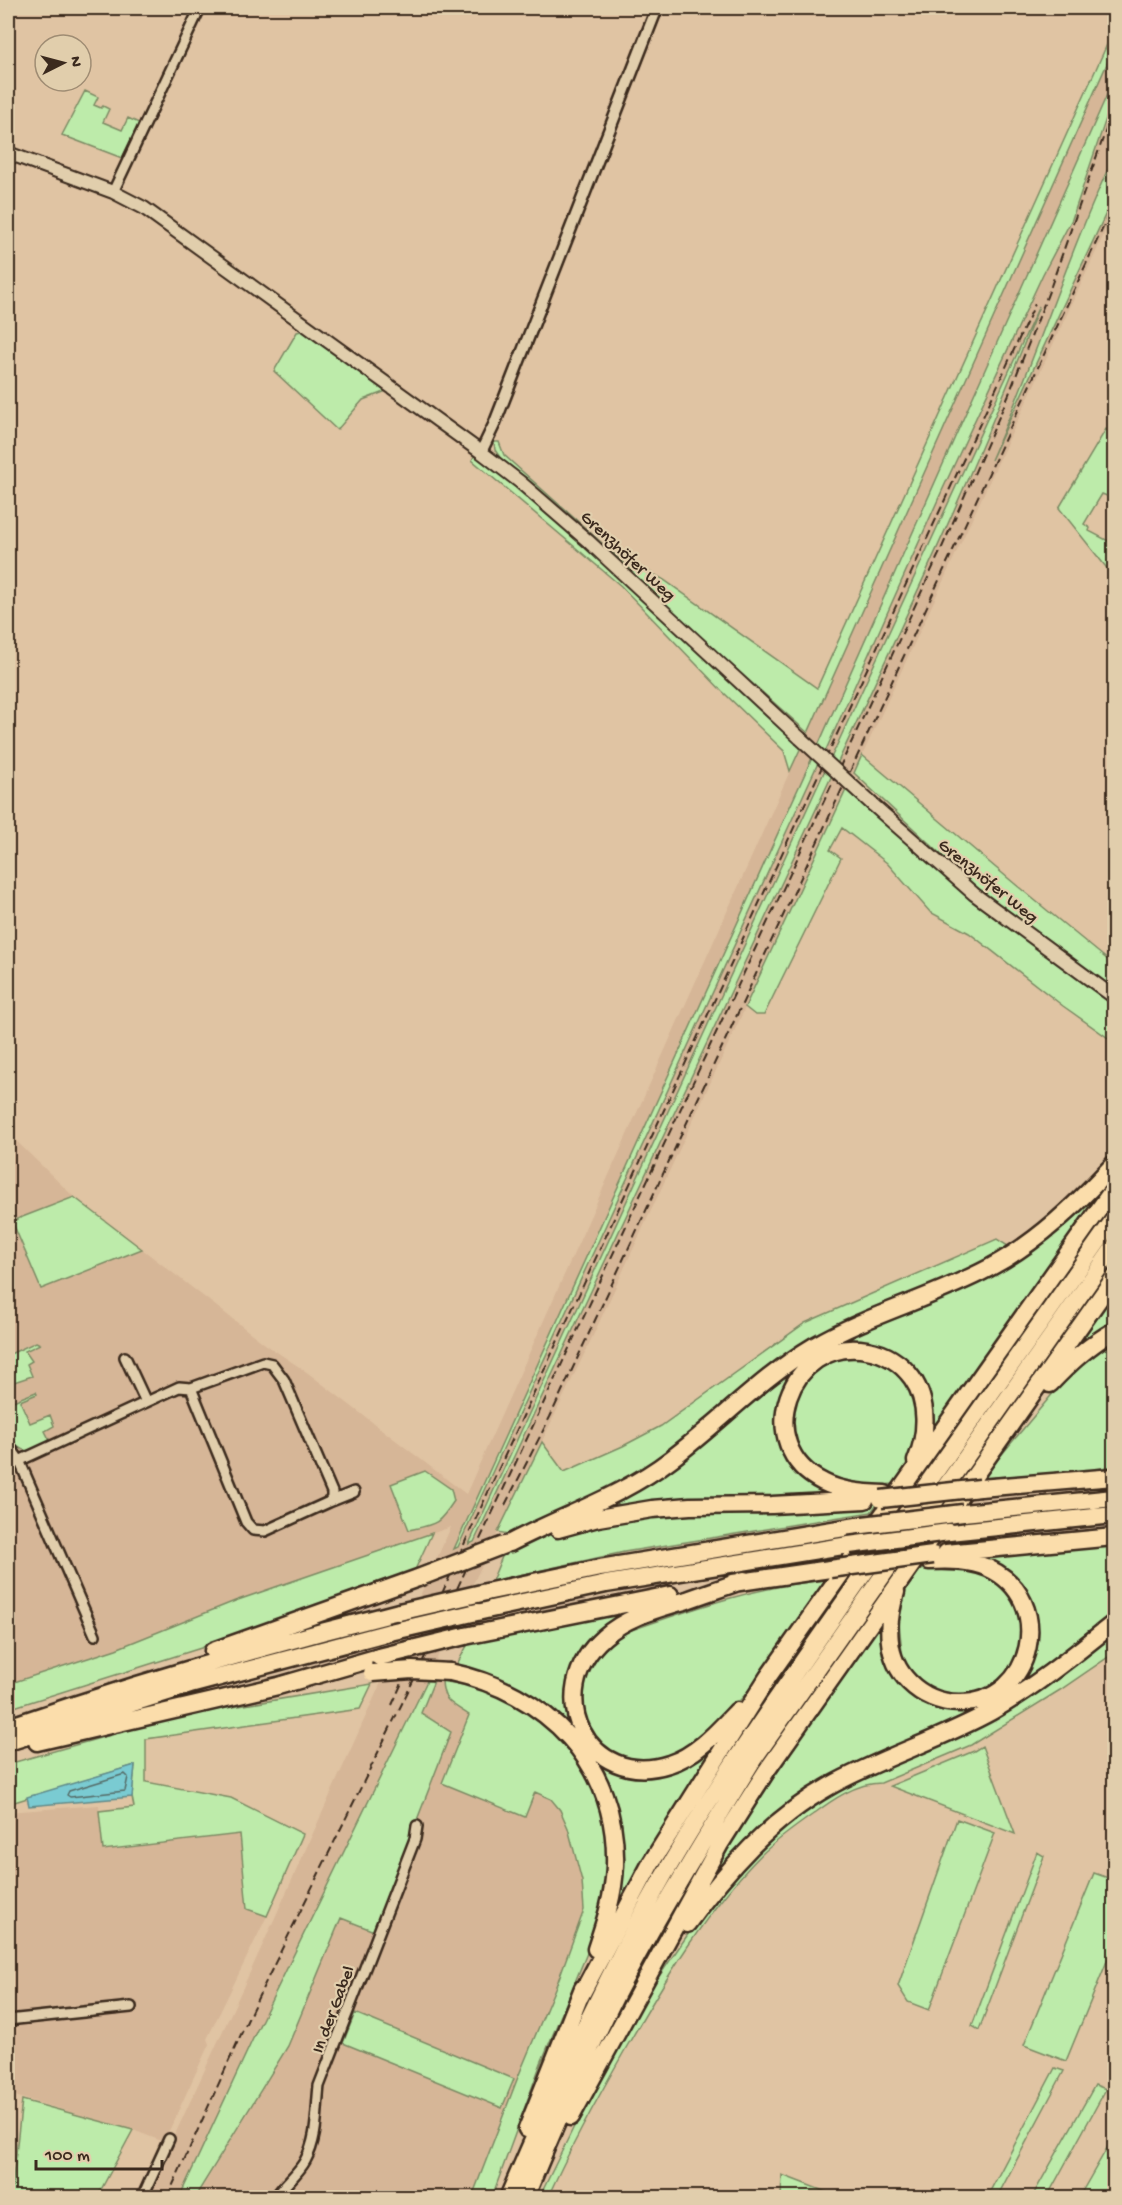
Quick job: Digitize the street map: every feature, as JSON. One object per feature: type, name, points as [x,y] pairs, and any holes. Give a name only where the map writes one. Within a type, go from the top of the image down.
[{"type":"highway","points":[[144,1682],[163,1669],[507,1544],[630,1486],[671,1459],[772,1375],[814,1346],[867,1320],[987,1269],[1014,1253],[1046,1231],[1064,1215],[1114,1164]]},
{"type":"highway","points":[[580,1997],[651,1863],[768,1677],[905,1492],[1114,1188]]},
{"type":"highway","points":[[508,2198],[602,1989],[694,1825],[760,1723],[1114,1219]]},
{"type":"highway","points":[[525,2198],[580,2069],[616,1996],[708,1832],[753,1760],[1114,1247]]},
{"type":"highway","points":[[539,2164],[553,2151],[600,2060],[648,1979],[720,1844],[767,1770],[906,1567],[1007,1430],[1114,1278]]},
{"type":"highway","points":[[1007,1430],[1020,1421],[1074,1358],[1114,1331]]},
{"type":"highway","points":[[883,1497],[822,1482],[801,1466],[788,1442],[784,1419],[788,1393],[807,1366],[831,1353],[862,1349],[885,1355],[905,1369],[918,1389],[924,1412],[923,1441],[905,1492]]},
{"type":"highway","points":[[507,1544],[598,1518],[652,1509],[883,1497],[905,1492],[980,1488],[1109,1476]]},
{"type":"highway","points":[[8,1727],[144,1682],[294,1638],[486,1592],[600,1568],[862,1525],[1114,1498]]},
{"type":"highway","points":[[8,1742],[190,1685],[390,1632],[606,1584],[849,1545],[1114,1515]]},
{"type":"highway","points":[[8,1747],[41,1742],[278,1686],[379,1657],[465,1636],[744,1581],[831,1569],[906,1567],[931,1558],[1114,1537]]},
{"type":"highway","points":[[906,1567],[893,1603],[889,1635],[892,1655],[902,1674],[908,1682],[924,1694],[944,1702],[964,1703],[994,1695],[1017,1674],[1026,1655],[1029,1645],[1029,1624],[1024,1605],[1013,1587],[988,1569],[931,1558]]},
{"type":"highway","points":[[744,1581],[655,1609],[625,1622],[605,1636],[585,1659],[577,1676],[573,1698],[577,1720],[594,1747],[612,1761],[634,1768],[658,1767],[681,1759],[706,1741],[768,1677]]},
{"type":"highway","points":[[648,1979],[714,1886],[775,1824],[831,1786],[992,1711],[1030,1687],[1114,1623]]},
{"type":"highway","points":[[278,1686],[412,1670],[450,1672],[487,1681],[513,1692],[539,1708],[559,1725],[587,1759],[602,1788],[614,1839],[615,1866],[612,1894],[580,1997],[528,2125],[508,2198]]},
{"type":"main road","name":"Grenzhöfer Weg","points":[[8,153],[113,192],[144,208],[481,452],[520,482],[588,541],[872,804],[974,894],[1114,997]]},
{"type":"street","points":[[113,192],[200,8]]},
{"type":"street","points":[[481,452],[494,425],[657,8]]},
{"type":"street","points":[[125,1357],[146,1402]]},
{"type":"street","points":[[8,1466],[179,1387],[191,1388],[263,1362],[272,1364],[280,1373],[329,1484],[332,1497],[328,1502]]},
{"type":"street","points":[[191,1388],[246,1521],[253,1530],[265,1531],[354,1492]]},
{"type":"street","points":[[8,1444],[19,1460],[95,1635]]},
{"type":"street","name":"In der Gabel","points":[[275,2198],[306,2160],[312,2145],[316,2127],[319,2086],[415,1839],[417,1826]]},
{"type":"street","points":[[8,2020],[131,2007]]},
{"type":"street","points":[[142,2198],[170,2139]]},
{"type":"shaded area","points":[[1114,48],[1114,213],[590,1342],[257,2030],[179,2197],[146,2197],[451,1527],[235,1601],[116,1649],[8,1684],[8,1133],[74,1197],[12,1221],[41,1288],[142,1249],[466,1494]]},
{"type":"shaded area","points":[[434,1681],[442,1681],[572,1750],[590,1946],[541,2063],[492,2197],[196,2198],[288,2046],[341,1918],[374,1930],[451,1731],[421,1713]]},
{"type":"shaded area","points":[[99,1805],[103,1850],[240,1834],[247,1908],[267,1916],[207,2039],[209,2044],[164,2142],[133,2130],[8,2094],[8,1812]]},
{"type":"green space","points":[[1114,29],[1114,48],[808,733],[501,459],[495,450],[494,442],[499,442],[504,455],[633,571],[637,565],[664,580],[817,688]]},
{"type":"green space","points":[[1114,79],[1114,95],[1072,219],[1043,274],[941,493],[825,752],[817,748]]},
{"type":"green space","points":[[84,93],[98,97],[94,105],[109,109],[103,122],[122,130],[128,118],[139,123],[122,158],[62,135]]},
{"type":"green space","points":[[1114,156],[1114,196],[991,460],[1023,384],[1081,231]]},
{"type":"green space","points":[[1039,306],[967,480],[837,764],[831,758]]},
{"type":"green space","points":[[306,330],[389,390],[363,400],[337,430],[274,371],[297,332]]},
{"type":"green space","points":[[1106,429],[1114,435],[1114,494],[1110,492],[1107,496],[1102,494],[1084,524],[1090,528],[1089,531],[1114,544],[1114,577],[1059,508]]},
{"type":"green space","points":[[476,453],[560,521],[802,745],[790,771],[784,751],[722,691],[621,586],[472,460]]},
{"type":"green space","points":[[862,755],[1114,965],[1114,1042],[1063,1006],[969,933],[930,912],[887,863],[842,828],[830,850],[841,858],[764,1015],[755,1015],[745,1007],[846,790],[997,920],[1007,916],[854,773]]},
{"type":"green space","points":[[812,758],[818,763],[458,1547],[454,1549]]},
{"type":"green space","points":[[825,770],[832,775],[474,1542],[469,1544]]},
{"type":"green space","points":[[1114,1172],[1114,1177],[928,1442],[919,1419],[915,1449],[897,1484],[874,1485],[838,1481],[836,1495],[713,1499],[599,1510],[581,1505],[508,1534],[498,1532],[542,1442],[564,1472],[623,1446],[661,1426],[805,1323],[997,1239],[1022,1255]]},
{"type":"green space","points":[[74,1197],[142,1249],[41,1289],[12,1221]]},
{"type":"green space","points":[[1114,1290],[1114,1466],[1084,1471],[982,1478],[1070,1373],[1062,1362]]},
{"type":"green space","points":[[36,1342],[40,1344],[25,1351],[32,1361],[27,1364],[32,1376],[8,1384],[8,1355]]},
{"type":"green space","points":[[36,1392],[37,1394],[20,1401],[30,1423],[50,1415],[54,1426],[45,1431],[50,1441],[28,1451],[19,1448],[8,1437],[8,1403]]},
{"type":"green space","points":[[425,1471],[451,1489],[454,1501],[436,1522],[409,1530],[391,1484]]},
{"type":"green space","points":[[878,1503],[871,1512],[624,1552],[492,1581],[504,1552],[558,1531],[616,1519]]},
{"type":"green space","points":[[432,1533],[414,1572],[239,1636],[8,1709],[8,1684],[116,1649],[235,1601]]},
{"type":"green space","points":[[1114,1545],[1114,1616],[1010,1693],[977,1712],[852,1766],[711,1880],[725,1851],[886,1612],[889,1659],[902,1653],[899,1622],[906,1590],[920,1570],[984,1561],[984,1557]]},
{"type":"green space","points":[[828,1580],[744,1696],[709,1732],[722,1736],[681,1799],[615,1915],[618,1829],[565,1724],[530,1695],[498,1677],[456,1666],[468,1644],[641,1608],[588,1645],[737,1596],[797,1583]]},
{"type":"green space","points":[[1114,1632],[1114,1653],[1060,1690],[971,1745],[881,1783],[862,1786],[845,1793],[762,1854],[723,1898],[671,1972],[595,2103],[548,2197],[539,2198],[587,2100],[640,2004],[704,1911],[735,1872],[783,1825],[832,1793]]},
{"type":"green space","points":[[427,1681],[434,1681],[421,1713],[451,1732],[374,1931],[341,1918],[288,2046],[195,2197],[179,2198],[257,2030]]},
{"type":"green space","points":[[442,1681],[497,1691],[555,1730],[588,1776],[607,1830],[605,1892],[590,1946],[541,2063],[492,2197],[472,2197],[584,1910],[582,1881],[568,1828],[560,1810],[551,1799],[535,1792],[525,1817],[442,1783],[469,1715],[446,1698]]},
{"type":"green space","points":[[372,1684],[360,1709],[146,1739],[146,1782],[231,1798],[303,1834],[267,1916],[247,1909],[240,1834],[103,1850],[99,1811],[134,1807],[132,1797],[135,1765],[8,1804],[8,1764],[178,1716]]},
{"type":"green space","points":[[982,1746],[1015,1834],[890,1786],[974,1751]]},
{"type":"green space","points":[[957,1819],[995,1833],[929,2010],[908,2002],[898,1986]]},
{"type":"green space","points":[[1037,1852],[1044,1856],[979,2030],[972,2026]]},
{"type":"green space","points":[[1094,1873],[1114,1880],[1114,1944],[1066,2061],[1024,2045]]},
{"type":"green space","points":[[355,2013],[514,2079],[502,2108],[343,2043]]},
{"type":"green space","points":[[1055,2068],[1064,2071],[997,2197],[987,2197]]},
{"type":"green space","points":[[1095,2085],[1106,2089],[1047,2197],[1032,2197]]},
{"type":"green space","points":[[22,2100],[133,2130],[97,2197],[11,2197]]},
{"type":"green space","points":[[1114,2136],[1114,2184],[1107,2197],[1079,2197]]},
{"type":"green space","points":[[782,2175],[839,2197],[781,2197]]},
{"type":"water","points":[[135,1765],[132,1797],[29,1806],[27,1797]]},
{"type":"railway","points":[[167,2198],[252,2010],[435,1636],[940,552],[1009,394],[1051,286],[1114,107]]},
{"type":"railway","points":[[505,1505],[550,1417],[1114,204]]},
{"type":"railway","points":[[392,1705],[1035,304]]}]
